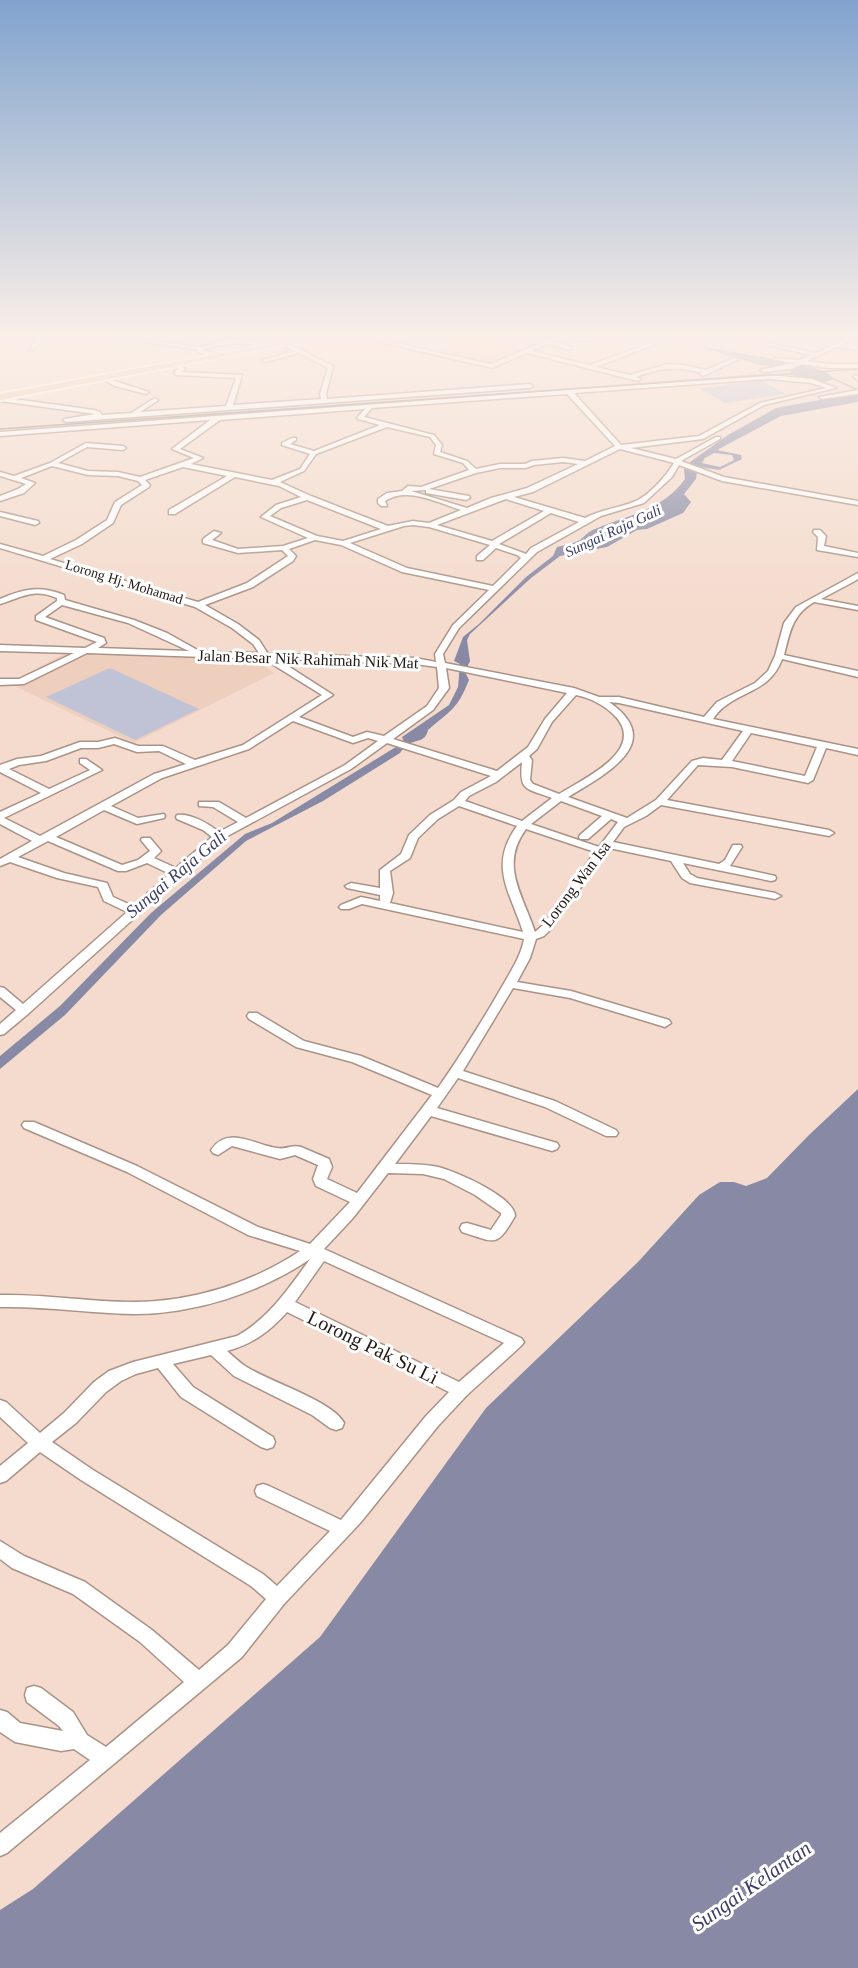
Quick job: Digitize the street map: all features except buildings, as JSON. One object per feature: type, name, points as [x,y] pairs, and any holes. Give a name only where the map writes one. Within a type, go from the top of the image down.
[{"type":"street","points":[[0,434],[66,429]]},
{"type":"street","points":[[140,479],[200,458],[175,449],[203,429]]},
{"type":"street","points":[[273,482],[302,470],[314,453],[375,429]]},
{"type":"street","points":[[401,429],[432,436],[439,445],[436,453],[465,462],[474,471]]},
{"type":"street","points":[[602,429],[619,447],[679,463],[722,479],[858,503]]},
{"type":"street","points":[[430,525],[506,496],[530,490],[619,447],[701,438],[717,429]]},
{"type":"street","points":[[0,1031],[218,837],[348,767],[430,708],[444,688],[439,654],[456,627],[526,558],[549,540],[599,513],[641,500],[670,475],[679,463],[735,429]]},
{"type":"street","points":[[294,439],[285,444],[314,453]]},
{"type":"street","points":[[14,478],[52,464],[86,446],[123,448]]},
{"type":"street","points":[[422,489],[474,471],[562,460],[586,463]]},
{"type":"street","points":[[43,559],[79,542],[110,521],[118,505],[146,483],[140,479],[119,474],[89,473],[52,464]]},
{"type":"street","points":[[183,465],[281,484],[308,498],[389,529]]},
{"type":"street","points":[[0,474],[31,484],[0,499]]},
{"type":"street","points":[[172,512],[232,476]]},
{"type":"street","points":[[406,492],[405,490],[409,488],[422,489],[466,498]]},
{"type":"street","points":[[384,504],[381,501],[388,496],[406,492],[467,510]]},
{"type":"street","points":[[506,496],[585,521]]},
{"type":"street","points":[[308,498],[288,503],[268,513],[266,517],[315,538],[343,543],[405,570],[496,589]]},
{"type":"street","points":[[480,558],[494,544],[551,510]]},
{"type":"street","points":[[0,514],[35,523]]},
{"type":"street","points":[[343,543],[408,523],[430,525],[519,552],[526,558]]},
{"type":"street","points":[[817,532],[822,536],[820,548],[858,555]]},
{"type":"street","points":[[217,533],[206,540],[234,550],[285,548],[315,538]]},
{"type":"street","name":"Lorong Hj. Mohamad","points":[[0,546],[198,604],[256,642],[264,655],[328,695],[246,747],[158,776],[5,860]]},
{"type":"street","points":[[198,604],[250,585],[291,559],[292,556],[285,548]]},
{"type":"street","points":[[707,720],[720,703],[765,680],[784,645],[788,622],[794,614],[858,575]]},
{"type":"street","points":[[0,602],[36,589],[61,597],[61,602]]},
{"type":"street","points":[[814,600],[858,608]]},
{"type":"street","points":[[0,682],[21,682],[87,651],[102,641],[39,618],[61,602]]},
{"type":"street","points":[[61,602],[128,619],[160,632],[201,654]]},
{"type":"street","name":"Jalan Besar Nik Rahimah Nik Mat","points":[[0,648],[398,660],[463,668],[574,691],[597,698],[621,716],[627,725],[628,744],[612,763],[560,797],[523,825],[513,838],[508,851],[507,866],[530,937]]},
{"type":"street","points":[[779,656],[858,674]]},
{"type":"street","points":[[384,905],[388,889],[383,877],[385,870],[406,856],[413,837],[434,817],[458,802],[465,794],[492,780],[496,774],[523,756],[534,746],[548,721],[574,691]]},
{"type":"street","points":[[597,698],[619,700],[748,730],[858,752]]},
{"type":"street","points":[[292,718],[353,740],[367,735],[496,774]]},
{"type":"street","points":[[725,763],[748,730]]},
{"type":"street","points":[[1,768],[17,762],[42,759],[80,745],[98,745],[114,741],[137,748],[160,748],[193,764]]},
{"type":"street","name":"Lorong Wan Isa","points":[[530,937],[542,933],[620,825],[659,802],[695,763],[705,760],[725,763],[808,780],[822,745]]},
{"type":"street","points":[[523,756],[528,766],[525,780],[530,786],[628,822]]},
{"type":"street","points":[[0,818],[97,770],[83,761]]},
{"type":"street","points":[[1,768],[50,793]]},
{"type":"street","points":[[458,802],[523,825],[604,848],[771,878]]},
{"type":"street","points":[[659,802],[829,833]]},
{"type":"street","points":[[202,804],[215,804],[246,822]]},
{"type":"street","points":[[104,806],[137,821],[160,816]]},
{"type":"street","points":[[584,837],[610,815]]},
{"type":"street","points":[[181,817],[207,828],[218,837]]},
{"type":"street","points":[[0,818],[44,839],[122,868],[147,859],[156,849],[146,840]]},
{"type":"street","points":[[720,868],[729,862],[737,847]]},
{"type":"street","points":[[147,859],[177,873]]},
{"type":"street","points":[[675,859],[686,876],[694,881],[775,896]]},
{"type":"street","points":[[5,860],[103,885],[108,899],[134,911]]},
{"type":"street","points":[[351,886],[387,893]]},
{"type":"street","points":[[0,1301],[58,1301],[135,1308],[170,1306],[206,1299],[244,1285],[316,1252],[456,1074],[509,984],[527,950],[530,937],[361,900],[345,907]]},
{"type":"street","points":[[509,984],[582,998],[665,1023]]},
{"type":"street","points":[[0,991],[24,1011]]},
{"type":"street","points":[[253,1016],[300,1044],[356,1059],[441,1094]]},
{"type":"street","points":[[456,1074],[550,1104],[611,1133]]},
{"type":"street","points":[[429,1110],[460,1121],[522,1135],[552,1146]]},
{"type":"street","points":[[0,1846],[235,1651],[278,1598],[343,1529],[432,1421],[461,1390],[516,1342],[316,1252],[253,1231],[138,1172],[29,1125]]},
{"type":"street","points":[[218,1150],[226,1142],[232,1141],[280,1155],[293,1150],[299,1151],[324,1162],[325,1168],[321,1182],[359,1200]]},
{"type":"street","points":[[384,1168],[428,1170],[444,1174],[460,1181],[508,1211],[508,1216],[494,1236],[467,1228]]},
{"type":"street","points":[[0,1476],[115,1376],[133,1368],[252,1336],[285,1304],[317,1261],[316,1252]]},
{"type":"street","name":"Lorong Pak Su Li","points":[[285,1304],[461,1390]]},
{"type":"street","points":[[214,1348],[240,1371],[318,1410],[336,1423]]},
{"type":"street","points":[[161,1361],[187,1392],[267,1442]]},
{"type":"street","points":[[0,1407],[40,1443],[87,1476],[257,1580],[278,1598]]},
{"type":"street","points":[[263,1491],[343,1529]]},
{"type":"street","points":[[0,1549],[18,1562],[79,1588],[146,1636],[199,1682]]},
{"type":"street","points":[[34,1695],[68,1720],[77,1739],[107,1759]]},
{"type":"street","points":[[0,1719],[15,1732],[61,1741],[77,1739]]},
{"type":"shaded area","points":[[72,650],[251,657],[274,673],[134,743],[8,683]]},
{"type":"shaded area","points":[[110,668],[199,709],[135,740],[46,697]]},
{"type":"water","name":"Sungai Raja Gali","points":[[739,429],[757,429],[717,450],[741,455],[742,459],[719,470],[694,466],[692,469],[697,471],[696,479],[684,494],[691,502],[683,513],[647,529],[637,530],[607,547],[560,556],[531,578],[470,634],[467,640],[470,661],[465,672],[469,680],[465,690],[453,709],[428,730],[425,737],[410,743],[400,753],[323,801],[246,841],[161,915],[65,1015],[0,1069],[0,1056],[60,1006],[151,913],[245,834],[272,823],[404,742],[402,737],[449,705],[458,687],[460,664],[454,661],[463,637],[526,577],[553,556],[557,547],[580,540],[593,530],[656,505],[685,479],[684,469],[691,465],[690,462]],"holes":[[[714,453],[732,455],[734,460],[720,467],[702,463],[705,458]]]},
{"type":"water","name":"Sungai Kelantan","points":[[858,1089],[858,1968],[0,1968],[0,1910],[33,1889],[320,1637],[486,1408],[638,1262],[699,1195],[720,1182],[734,1182],[746,1186],[767,1178]]}]
